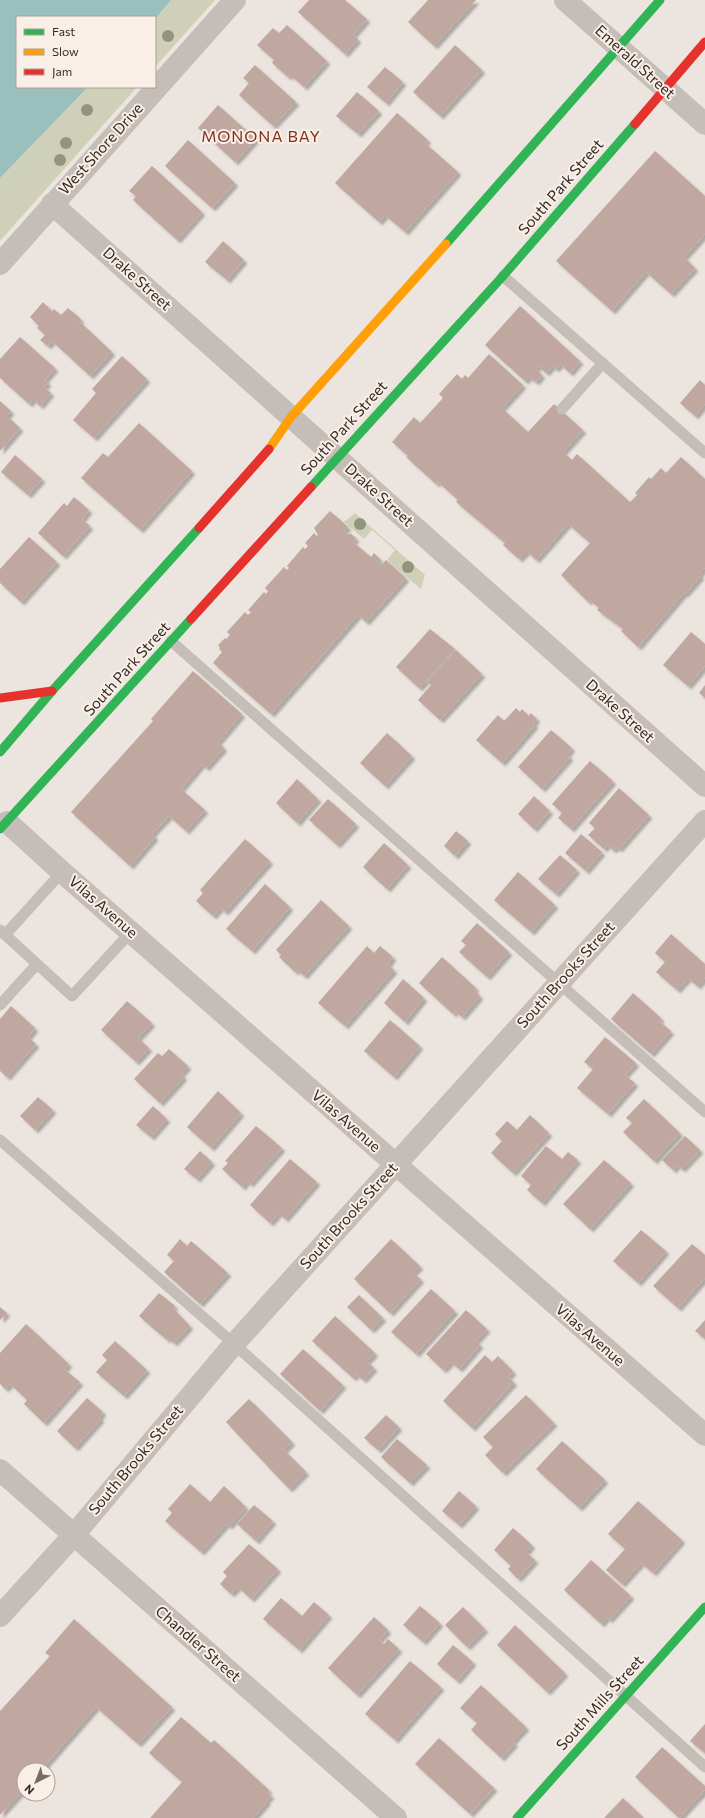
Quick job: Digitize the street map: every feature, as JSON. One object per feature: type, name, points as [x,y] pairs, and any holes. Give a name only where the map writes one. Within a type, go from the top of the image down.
[{"type":"main road","points":[[0,752],[52,691],[264,456],[291,417],[513,169],[660,0]]},
{"type":"main road","name":"South Park Street","points":[[2,822],[171,641],[503,276],[705,42]]},
{"type":"main road","points":[[0,698],[52,691]]},
{"type":"main road","name":"South Mills Street","points":[[517,1818],[705,1607]]},
{"type":"street","name":"West Shore Drive","points":[[0,264],[235,0]]},
{"type":"street","name":"Emerald Street","points":[[565,0],[705,124]]},
{"type":"street","name":"Drake Street","points":[[52,204],[705,786]]},
{"type":"street","name":"South Brooks Street","points":[[0,1616],[73,1536],[234,1344],[705,821]]},
{"type":"street","name":"Vilas Avenue","points":[[2,822],[131,932],[705,1436]]},
{"type":"street","name":"Chandler Street","points":[[0,1470],[73,1536],[396,1818]]},
{"type":"lane","points":[[503,276],[705,453]]},
{"type":"lane","points":[[562,409],[603,363]]},
{"type":"lane","points":[[171,641],[705,1112]]},
{"type":"lane","points":[[62,872],[3,932],[72,996],[131,932]]},
{"type":"lane","points":[[0,1004],[37,964]]},
{"type":"lane","points":[[0,1140],[234,1344],[705,1767]]},
{"type":"green space","points":[[171,0],[215,0],[156,66],[156,18]]},
{"type":"green space","points":[[87,88],[136,88],[0,241],[0,178]]},
{"type":"green space","points":[[355,513],[425,575],[421,589],[387,560],[395,550],[372,530],[364,539],[344,522]]},
{"type":"water","points":[[0,0],[171,0],[156,18],[156,16],[16,16],[16,88],[87,88],[0,178]]},
{"type":"building","points":[[309,0],[345,0],[367,19],[353,35],[358,39],[345,54],[298,12]]},
{"type":"building","points":[[428,0],[476,0],[434,46],[408,22]]},
{"type":"building","points":[[287,25],[327,61],[304,87],[290,75],[288,77],[272,63],[274,60],[257,45],[273,28],[279,33]]},
{"type":"building","points":[[455,45],[482,70],[440,116],[413,92]]},
{"type":"building","points":[[255,65],[296,102],[273,126],[239,95],[249,83],[243,78]]},
{"type":"building","points":[[385,67],[403,82],[386,103],[367,87]]},
{"type":"building","points":[[357,92],[379,111],[358,134],[336,116]]},
{"type":"building","points":[[218,105],[256,139],[235,162],[198,128]]},
{"type":"building","points":[[397,113],[428,140],[425,143],[458,172],[405,232],[385,215],[379,222],[335,183]]},
{"type":"building","points":[[188,140],[235,183],[212,208],[165,166]]},
{"type":"building","points":[[655,151],[705,196],[705,234],[684,257],[695,268],[671,294],[646,272],[612,311],[556,261]]},
{"type":"building","points":[[152,166],[202,212],[177,240],[133,200],[136,196],[129,191]]},
{"type":"building","points":[[223,241],[244,260],[227,280],[205,262]]},
{"type":"building","points":[[43,302],[52,311],[54,309],[61,315],[68,308],[81,319],[79,321],[112,352],[90,376],[52,341],[48,346],[40,340],[45,335],[37,328],[39,326],[30,317]]},
{"type":"building","points":[[520,306],[580,361],[570,373],[560,364],[556,369],[552,366],[546,373],[538,366],[536,369],[542,375],[536,382],[529,377],[525,381],[485,345]]},
{"type":"building","points":[[20,337],[55,368],[45,380],[48,383],[44,387],[51,393],[40,406],[33,399],[29,404],[0,378],[0,359]]},
{"type":"building","points":[[489,354],[523,385],[502,408],[528,432],[554,404],[583,430],[563,452],[572,460],[577,454],[630,502],[637,495],[635,493],[649,477],[651,479],[661,468],[666,473],[681,457],[705,479],[705,568],[699,574],[701,576],[685,594],[684,593],[638,647],[621,631],[623,629],[597,610],[599,608],[590,600],[588,602],[561,575],[590,543],[568,524],[536,560],[527,551],[519,559],[503,545],[505,543],[456,502],[458,500],[438,482],[436,484],[392,442],[414,417],[420,423],[443,398],[439,394],[457,374],[462,379],[465,375],[468,378]]},
{"type":"building","points":[[122,356],[147,379],[94,438],[73,420],[96,393],[92,389]]},
{"type":"building","points":[[700,380],[705,385],[705,404],[695,416],[680,403]]},
{"type":"building","points":[[0,401],[11,411],[7,416],[20,428],[0,451]]},
{"type":"building","points":[[139,423],[192,471],[140,530],[81,478],[103,453],[108,457]]},
{"type":"building","points":[[15,455],[42,479],[28,495],[1,472]]},
{"type":"building","points":[[74,497],[89,510],[82,519],[90,526],[63,556],[38,533],[64,503],[67,506]]},
{"type":"building","points":[[330,511],[348,527],[344,531],[349,535],[350,533],[356,538],[353,542],[371,557],[374,553],[380,559],[377,562],[381,565],[386,560],[406,578],[366,622],[358,615],[271,714],[213,663],[222,652],[218,645],[230,635],[227,632],[245,612],[248,615],[251,612],[248,610],[264,592],[266,594],[268,591],[265,588],[284,567],[287,570],[289,568],[287,566],[303,547],[305,549],[308,546],[305,543],[314,533],[317,536],[318,535],[314,528]]},
{"type":"building","points":[[29,537],[57,562],[21,602],[0,583],[0,569]]},
{"type":"building","points":[[430,629],[455,649],[419,688],[396,667]]},
{"type":"building","points":[[691,632],[705,644],[705,666],[688,686],[663,665]]},
{"type":"building","points":[[456,650],[482,674],[440,720],[418,700],[431,685],[427,682]]},
{"type":"building","points":[[193,671],[242,714],[218,742],[224,748],[206,768],[202,764],[181,789],[205,810],[186,831],[169,816],[152,834],[155,837],[130,866],[71,812],[153,721],[151,719]]},
{"type":"building","points":[[705,685],[705,698],[699,693]]},
{"type":"building","points":[[516,708],[520,712],[522,709],[529,716],[531,713],[537,719],[533,723],[535,725],[502,763],[476,740],[498,715],[504,721]]},
{"type":"building","points":[[551,730],[572,748],[567,754],[570,757],[542,789],[518,767]]},
{"type":"building","points":[[387,733],[412,756],[385,786],[360,763]]},
{"type":"building","points":[[590,761],[613,781],[571,829],[558,818],[562,813],[552,804]]},
{"type":"building","points":[[297,779],[318,799],[297,823],[276,803]]},
{"type":"building","points":[[619,788],[649,815],[619,849],[616,847],[613,850],[607,845],[604,849],[588,835],[595,828],[589,823]]},
{"type":"building","points":[[534,796],[550,811],[534,829],[518,814]]},
{"type":"building","points":[[328,799],[356,824],[337,845],[309,820]]},
{"type":"building","points":[[456,831],[468,841],[455,856],[444,846]]},
{"type":"building","points":[[581,834],[602,852],[586,871],[565,853]]},
{"type":"building","points":[[245,839],[270,861],[225,912],[220,908],[213,916],[196,901],[203,893],[200,890]]},
{"type":"building","points":[[384,843],[408,865],[387,889],[363,867]]},
{"type":"building","points":[[560,855],[577,870],[556,894],[538,879]]},
{"type":"building","points":[[518,872],[555,905],[531,932],[494,900]]},
{"type":"building","points":[[265,884],[290,907],[252,951],[226,929]]},
{"type":"building","points":[[321,900],[349,926],[304,976],[297,970],[295,972],[279,957],[281,955],[276,950]]},
{"type":"building","points":[[477,923],[509,952],[487,977],[459,952],[466,945],[461,941]]},
{"type":"building","points":[[671,934],[705,964],[705,978],[697,986],[688,978],[677,990],[656,972],[665,962],[655,953]]},
{"type":"building","points":[[367,946],[374,953],[380,946],[393,957],[388,964],[394,970],[345,1026],[318,1003]]},
{"type":"building","points":[[442,957],[476,988],[474,990],[480,996],[462,1017],[455,1011],[453,1014],[419,983]]},
{"type":"building","points":[[403,979],[424,998],[405,1022],[384,1003]]},
{"type":"building","points":[[633,993],[661,1018],[659,1021],[671,1031],[651,1054],[611,1019]]},
{"type":"building","points":[[127,1001],[152,1023],[138,1038],[149,1048],[136,1062],[101,1030]]},
{"type":"building","points":[[11,1006],[35,1028],[28,1037],[36,1044],[7,1077],[0,1071],[0,1019]]},
{"type":"building","points":[[390,1020],[420,1046],[394,1077],[364,1051]]},
{"type":"building","points":[[605,1037],[636,1063],[625,1075],[635,1083],[608,1114],[577,1088],[593,1069],[584,1062]]},
{"type":"building","points":[[169,1049],[188,1066],[181,1074],[184,1077],[160,1103],[134,1079],[158,1053],[162,1056]]},
{"type":"building","points":[[218,1091],[241,1113],[211,1148],[187,1127]]},
{"type":"building","points":[[38,1097],[53,1110],[35,1130],[20,1116]]},
{"type":"building","points":[[644,1099],[680,1133],[654,1161],[623,1132],[632,1123],[626,1118]]},
{"type":"building","points":[[153,1106],[167,1119],[151,1137],[136,1125]]},
{"type":"building","points":[[530,1115],[549,1133],[513,1173],[491,1153],[502,1141],[495,1134],[507,1121],[517,1130]]},
{"type":"building","points":[[256,1126],[282,1148],[250,1184],[247,1181],[242,1187],[222,1169],[228,1163],[225,1161]]},
{"type":"building","points":[[685,1136],[700,1150],[682,1169],[677,1165],[673,1170],[662,1160]]},
{"type":"building","points":[[546,1146],[562,1159],[568,1152],[578,1160],[542,1203],[527,1190],[531,1185],[521,1176]]},
{"type":"building","points":[[200,1151],[212,1162],[197,1179],[184,1169]]},
{"type":"building","points":[[290,1159],[317,1182],[285,1219],[279,1213],[270,1223],[250,1205]]},
{"type":"building","points":[[604,1160],[631,1183],[590,1229],[563,1204]]},
{"type":"building","points":[[641,1230],[666,1251],[638,1283],[613,1261]]},
{"type":"building","points":[[180,1239],[187,1246],[191,1241],[228,1273],[200,1304],[164,1272],[174,1261],[167,1255]]},
{"type":"building","points":[[391,1239],[420,1266],[413,1273],[421,1279],[390,1313],[354,1279]]},
{"type":"building","points":[[692,1244],[705,1255],[705,1278],[678,1308],[653,1286]]},
{"type":"building","points":[[431,1289],[455,1311],[416,1354],[391,1332]]},
{"type":"building","points":[[159,1293],[175,1306],[173,1308],[190,1326],[174,1343],[168,1338],[167,1340],[139,1316]]},
{"type":"building","points":[[359,1295],[383,1318],[371,1330],[347,1307]]},
{"type":"building","points":[[0,1307],[7,1313],[0,1320]]},
{"type":"building","points":[[466,1310],[487,1329],[476,1341],[480,1345],[459,1369],[451,1362],[443,1370],[426,1354]]},
{"type":"building","points":[[335,1316],[375,1353],[367,1361],[374,1368],[363,1380],[356,1374],[353,1378],[312,1341]]},
{"type":"building","points":[[705,1320],[705,1339],[695,1331]]},
{"type":"building","points":[[26,1324],[69,1364],[64,1369],[80,1382],[44,1423],[24,1404],[27,1400],[10,1384],[5,1389],[0,1384],[0,1353]]},
{"type":"building","points":[[115,1341],[147,1370],[124,1396],[96,1372],[107,1360],[102,1355]]},
{"type":"building","points":[[303,1349],[343,1385],[320,1411],[280,1374]]},
{"type":"building","points":[[485,1355],[492,1362],[498,1356],[513,1371],[508,1377],[514,1382],[472,1428],[443,1401]]},
{"type":"building","points":[[526,1395],[554,1423],[503,1473],[485,1455],[493,1447],[483,1437]]},
{"type":"building","points":[[87,1398],[103,1412],[99,1417],[101,1419],[75,1448],[57,1431]]},
{"type":"building","points":[[249,1399],[292,1442],[284,1450],[306,1472],[289,1489],[226,1422]]},
{"type":"building","points":[[386,1415],[399,1427],[378,1450],[364,1438]]},
{"type":"building","points":[[397,1439],[427,1465],[410,1483],[381,1457]]},
{"type":"building","points":[[562,1441],[605,1480],[579,1508],[536,1469]]},
{"type":"building","points":[[190,1484],[210,1502],[224,1486],[246,1507],[229,1526],[226,1524],[201,1552],[165,1521],[172,1513],[168,1509]]},
{"type":"building","points":[[459,1491],[476,1506],[459,1525],[442,1511]]},
{"type":"building","points":[[638,1501],[682,1540],[653,1573],[641,1563],[622,1584],[606,1570],[625,1549],[608,1534]]},
{"type":"building","points":[[254,1505],[273,1521],[256,1541],[237,1524]]},
{"type":"building","points":[[513,1528],[532,1545],[526,1552],[535,1560],[518,1579],[508,1569],[511,1566],[494,1550]]},
{"type":"building","points":[[249,1544],[278,1569],[251,1599],[238,1587],[231,1594],[220,1584],[227,1576],[223,1572]]},
{"type":"building","points":[[591,1560],[631,1596],[609,1620],[607,1617],[601,1624],[564,1590]]},
{"type":"building","points":[[281,1598],[302,1616],[314,1602],[329,1615],[299,1650],[263,1619]]},
{"type":"building","points":[[420,1606],[440,1623],[423,1642],[403,1625]]},
{"type":"building","points":[[463,1607],[485,1629],[467,1647],[445,1625]]},
{"type":"building","points":[[374,1617],[388,1630],[379,1640],[384,1644],[388,1639],[399,1649],[357,1695],[328,1668]]},
{"type":"building","points":[[74,1619],[172,1707],[138,1744],[96,1707],[48,1762],[16,1762],[16,1798],[0,1815],[0,1711],[50,1656],[45,1653]]},
{"type":"building","points":[[515,1625],[565,1673],[547,1692],[497,1645]]},
{"type":"building","points":[[453,1645],[473,1662],[457,1681],[437,1664]]},
{"type":"building","points":[[410,1661],[441,1687],[395,1740],[365,1714]]},
{"type":"building","points":[[481,1685],[526,1727],[512,1742],[515,1743],[501,1758],[471,1730],[477,1723],[460,1708]]},
{"type":"building","points":[[181,1717],[211,1743],[214,1740],[269,1790],[267,1792],[271,1795],[266,1801],[267,1802],[253,1818],[150,1818],[182,1782],[149,1753]]},
{"type":"building","points":[[705,1724],[705,1753],[690,1741]]},
{"type":"building","points":[[439,1738],[494,1788],[470,1814],[415,1764]]},
{"type":"building","points":[[662,1747],[705,1786],[705,1790],[679,1818],[635,1777]]},
{"type":"building","points":[[623,1798],[644,1818],[604,1818]]},
{"type":"traffic: fast","points":[[446,244],[660,0]]},
{"type":"traffic: fast","points":[[311,487],[503,276],[635,124]]},
{"type":"traffic: fast","points":[[0,752],[52,691],[199,528]]},
{"type":"traffic: fast","points":[[0,829],[191,619]]},
{"type":"traffic: fast","points":[[517,1818],[705,1607]]},
{"type":"traffic: slow","points":[[269,449],[291,417],[446,244]]},
{"type":"traffic: jam","points":[[635,124],[705,42]]},
{"type":"traffic: jam","points":[[199,528],[269,449]]},
{"type":"traffic: jam","points":[[191,619],[311,487]]},
{"type":"traffic: jam","points":[[0,698],[52,691]]},
{"type":"district","name":"MONONA BAY","points":[[261,136]]}]
